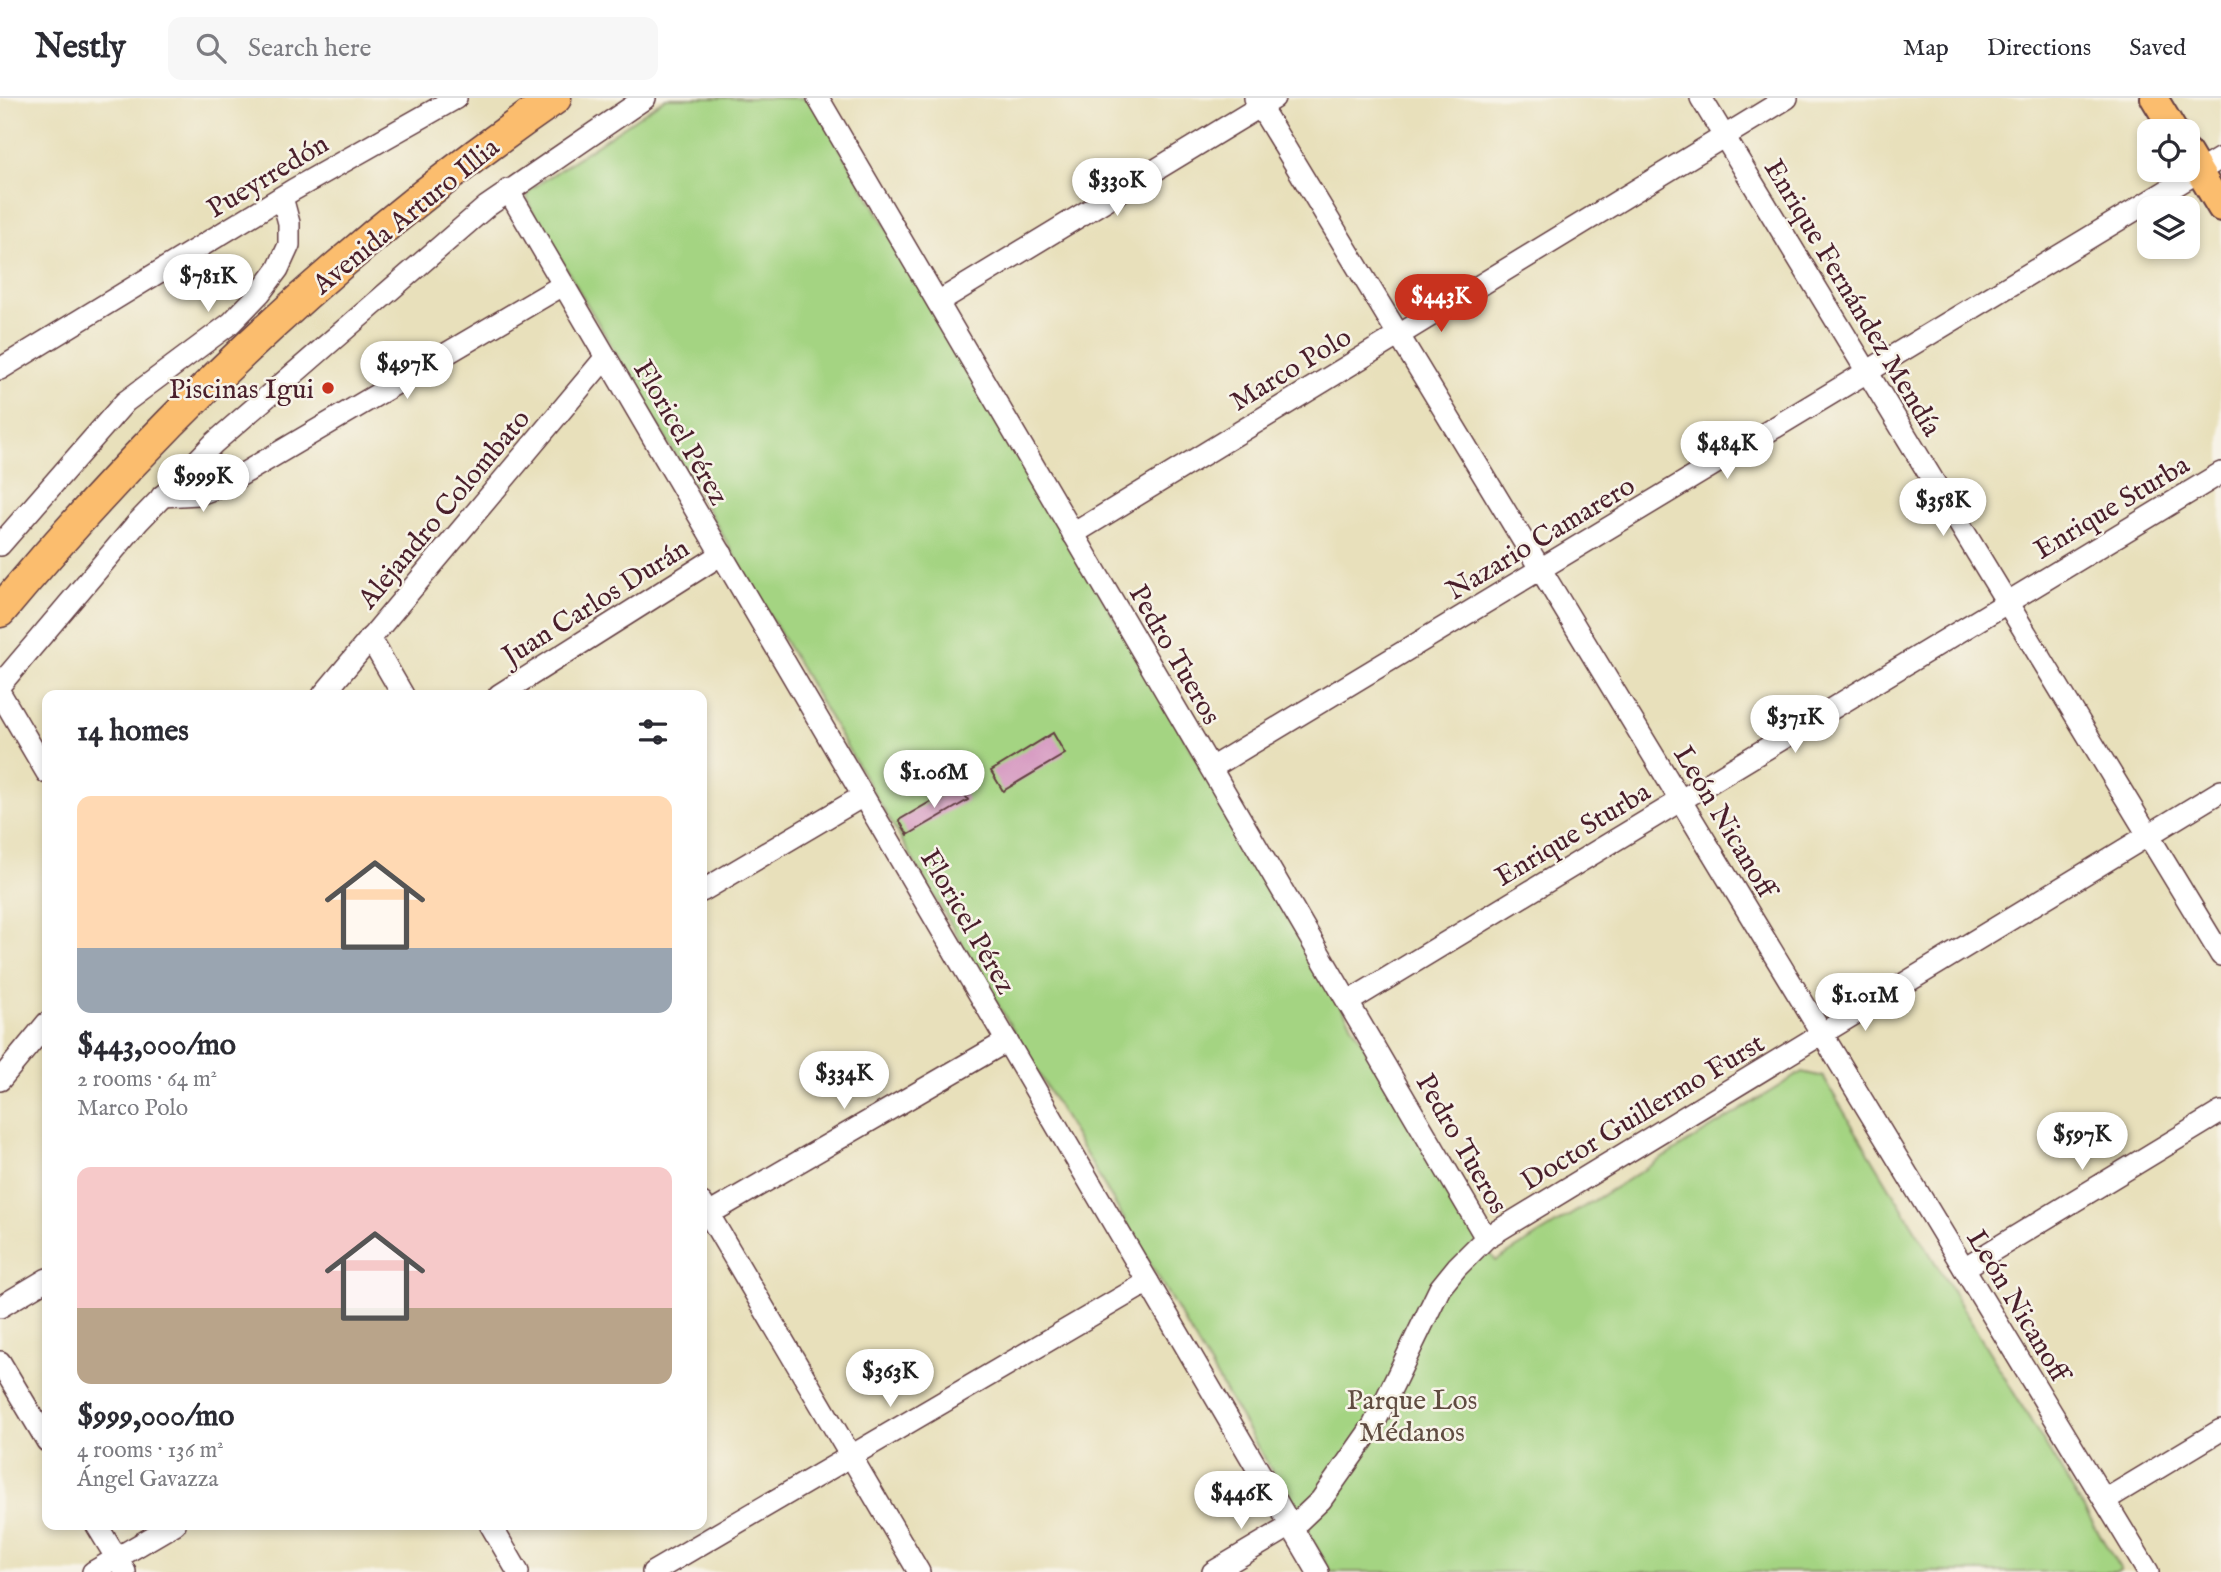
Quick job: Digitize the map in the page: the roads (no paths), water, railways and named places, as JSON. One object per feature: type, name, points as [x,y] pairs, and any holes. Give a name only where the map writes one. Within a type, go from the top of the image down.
[{"type":"highway","name":"Avenida Arturo Illia","points":[[0,611],[129,465],[260,336],[407,208],[555,98]]},
{"type":"main road","points":[[2154,98],[2167,119]]},
{"type":"main road","points":[[2202,161],[2221,208]]},
{"type":"street","name":"Pueyrredón","points":[[0,369],[282,197],[456,98]]},
{"type":"street","points":[[0,685],[162,496],[214,443],[475,216],[508,190],[645,98]]},
{"type":"street","name":"Pedro Tueros","points":[[818,98],[1486,1238]]},
{"type":"street","name":"Enrique Fernández Mendía","points":[[1701,98],[2221,955]]},
{"type":"street","name":"Marco Polo","points":[[1073,534],[1787,98]]},
{"type":"street","points":[[938,302],[1263,101]]},
{"type":"street","name":"León Nicanoff","points":[[1263,101],[1399,335],[2147,1572]]},
{"type":"street","name":"Nazario Camarero","points":[[1211,768],[1867,372],[2202,161]]},
{"type":"street","name":"Floricel Pérez","points":[[508,190],[1318,1572]]},
{"type":"street","points":[[0,545],[125,402],[231,323],[260,293],[278,269],[289,245],[289,223],[282,197]]},
{"type":"street","points":[[162,496],[199,494],[223,485],[563,285]]},
{"type":"street","name":"Alejandro Colombato","points":[[327,690],[606,357]]},
{"type":"street","name":"Enrique Sturba","points":[[1348,1002],[2221,472]]},
{"type":"street","name":"Juan Carlos Durán","points":[[507,690],[722,554]]},
{"type":"street","points":[[370,638],[400,690]]},
{"type":"street","points":[[0,693],[42,764]]},
{"type":"street","name":"Doctor Guillermo Furst","points":[[1213,1572],[1291,1526],[1314,1508],[1359,1448],[1378,1415],[1440,1288],[1486,1238],[2221,791]]},
{"type":"street","points":[[707,888],[863,796]]},
{"type":"street","points":[[0,1080],[42,1029]]},
{"type":"street","points":[[707,1210],[1007,1041]]},
{"type":"street","points":[[1964,1268],[2221,1112]]},
{"type":"street","points":[[707,1217],[919,1572]]},
{"type":"street","points":[[0,1307],[42,1282]]},
{"type":"street","points":[[653,1572],[1148,1282]]},
{"type":"street","points":[[0,1362],[42,1433]]},
{"type":"street","points":[[2105,1500],[2221,1430]]},
{"type":"street","points":[[100,1530],[120,1565]]},
{"type":"street","points":[[93,1572],[120,1565],[167,1530]]},
{"type":"street","points":[[493,1530],[518,1572]]},
{"type":"place","name":"Piscinas Igui","points":[[328,388]]},
{"type":"park label","name":"Parque Los Médanos","points":[[1412,1415]]}]
